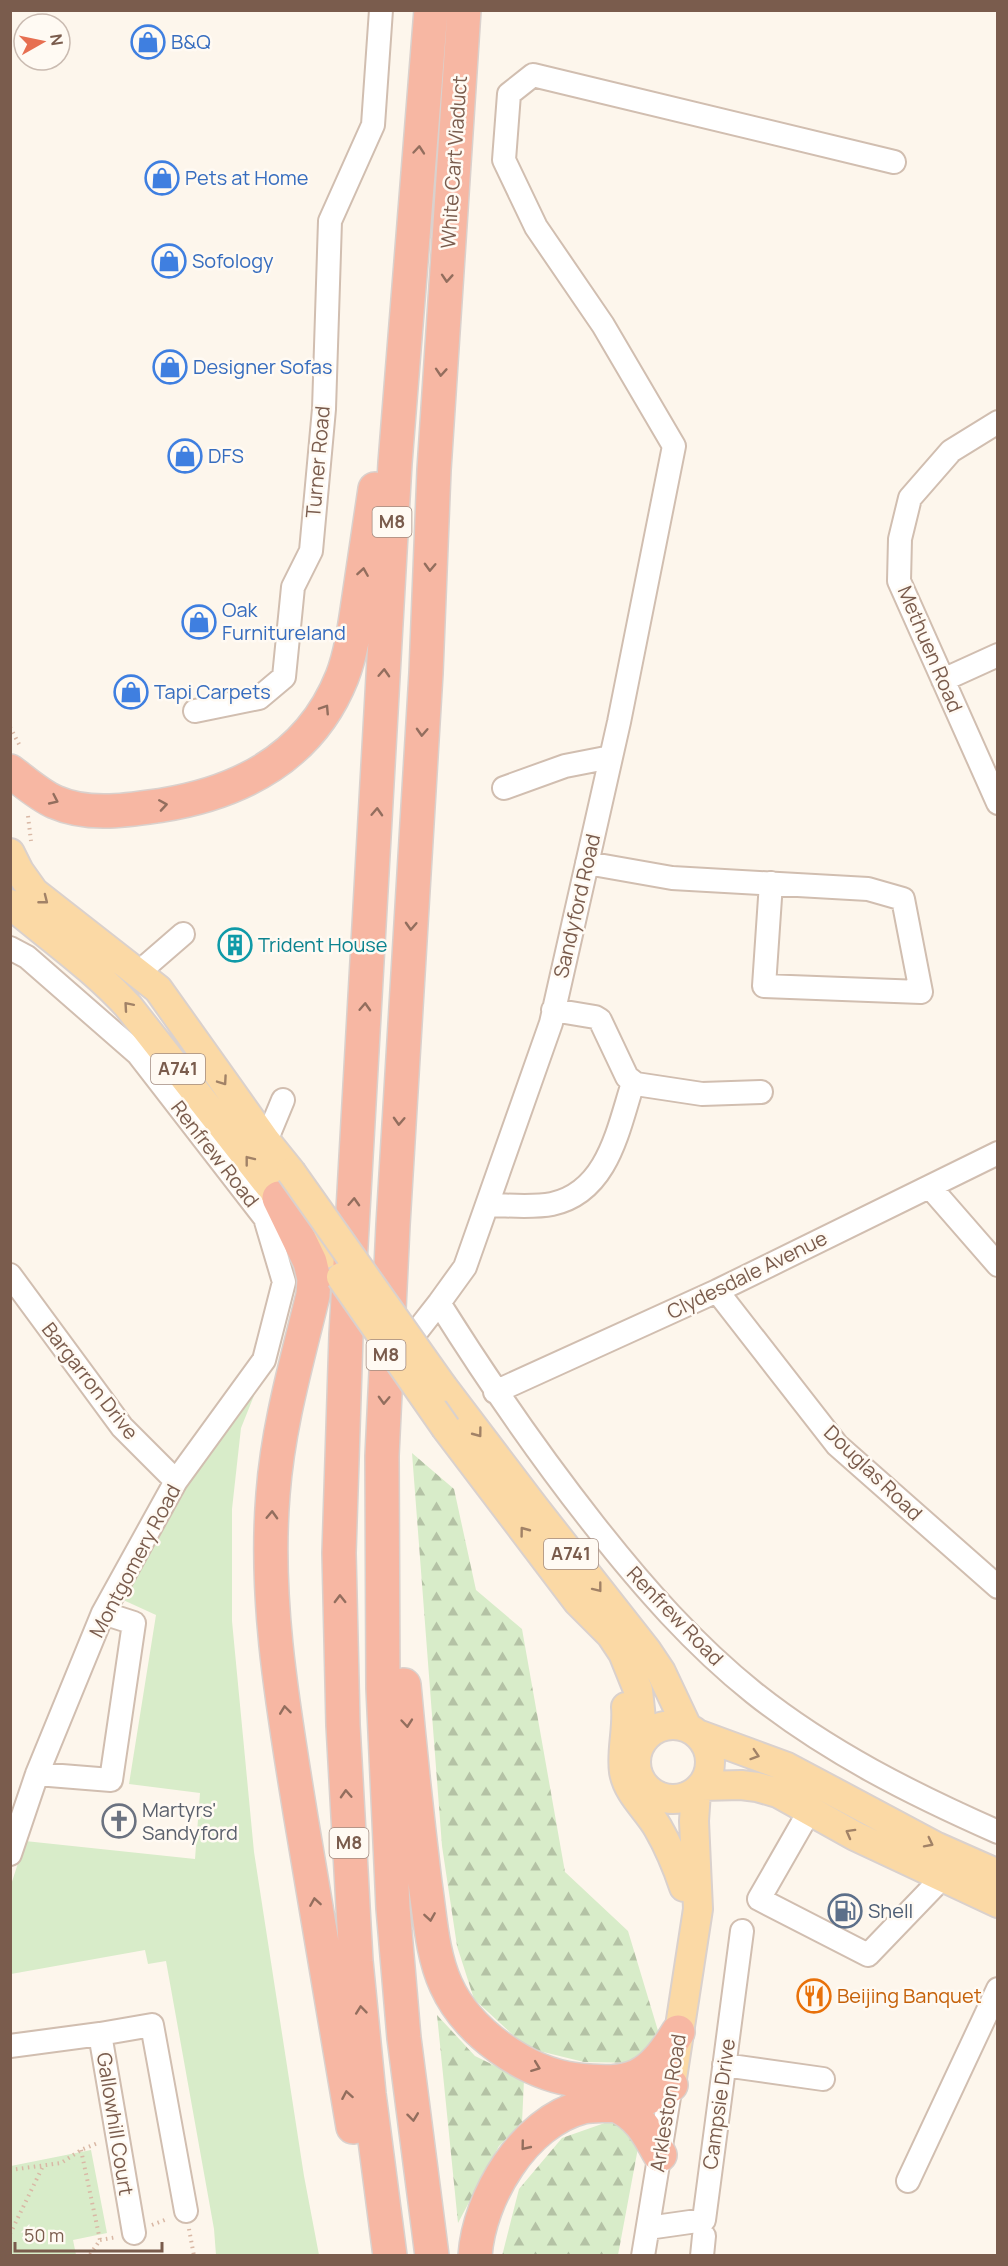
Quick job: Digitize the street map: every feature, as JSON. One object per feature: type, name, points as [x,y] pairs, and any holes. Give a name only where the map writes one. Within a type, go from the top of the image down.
[{"type":"highway","name":"White Cart Viaduct","points":[[403,313],[415,199],[430,10]]},
{"type":"highway","name":"White Cart Viaduct","points":[[382,1456],[393,1225],[426,673],[434,471],[464,10]]},
{"type":"highway","points":[[17,762],[37,791],[56,802],[87,810],[105,811],[151,807],[200,797],[243,782],[285,756],[317,723],[342,676],[354,630],[403,313]]},
{"type":"highway","name":"M8","points":[[390,2256],[369,2094],[356,1962],[343,1725],[339,1554],[346,1335],[403,313]]},
{"type":"highway","points":[[285,1185],[314,1279],[313,1295],[285,1412],[273,1494],[271,1550],[275,1635],[289,1743],[338,2046],[376,2256]]},
{"type":"highway","points":[[382,1456],[416,1811],[436,1953],[446,1986],[469,2021],[496,2045],[529,2066],[570,2079],[603,2083],[627,2080],[646,2072],[662,2058],[678,2032]]},
{"type":"highway","name":"M8","points":[[382,1456],[383,1688],[393,1897],[404,2038],[432,2256]]},
{"type":"highway","points":[[475,2256],[476,2240],[494,2187],[528,2141],[542,2127],[571,2111],[651,2097],[671,2085]]},
{"type":"highway","points":[[615,2105],[626,2109],[644,2126],[660,2154]]},
{"type":"main road","name":"A741","points":[[21,848],[19,871],[34,892],[158,989],[266,1141],[285,1185],[325,1254],[446,1428],[578,1602],[610,1635],[623,1653],[638,1690],[643,1739]]},
{"type":"main road","name":"A741","points":[[10,904],[69,950],[122,999],[285,1185],[410,1340],[534,1507],[647,1651],[694,1731]]},
{"type":"main road","name":"A741","points":[[578,1602],[621,1683],[627,1716],[624,1761],[627,1784],[664,1839],[675,1860],[684,1887]]},
{"type":"main road","points":[[694,1731],[705,1742],[711,1760],[707,1778],[699,1789],[686,1797],[675,1799],[653,1794],[640,1778],[636,1769],[636,1758],[643,1739],[652,1731],[675,1724],[694,1731],[787,1767],[937,1847],[998,1874]]},
{"type":"main road","points":[[699,1789],[757,1787],[778,1792],[855,1836],[998,1903]]},
{"type":"main road","name":"Arkleston Road","points":[[671,2085],[698,1910],[694,1821],[699,1789]]},
{"type":"main road","name":"Arkleston Road","points":[[653,1794],[677,1844],[692,1950]]},
{"type":"street","name":"Turner Road","points":[[195,711],[259,698],[284,677],[293,587],[311,551],[324,410],[330,221],[374,125],[381,10]]},
{"type":"street","name":"Sandyford Road","points":[[410,1340],[465,1268],[550,1023],[611,757],[674,446],[603,325],[536,227],[504,160],[509,94],[533,75],[894,162]]},
{"type":"street","name":"Methuen Road","points":[[998,422],[951,452],[910,498],[900,540],[899,581],[998,803]]},
{"type":"street","points":[[943,680],[998,655]]},
{"type":"street","points":[[504,788],[565,766],[611,757]]},
{"type":"street","points":[[587,863],[672,878],[771,883],[868,889],[903,899],[921,992],[764,986],[771,883]]},
{"type":"street","points":[[138,973],[183,934]]},
{"type":"street","name":"Renfrew Road","points":[[10,948],[27,957],[138,1054],[266,1218],[284,1282]]},
{"type":"street","points":[[553,1010],[595,1017],[600,1020],[627,1077],[633,1083],[702,1094],[761,1092]]},
{"type":"street","points":[[487,1205],[550,1204],[566,1200],[585,1189],[599,1174],[609,1155],[633,1083]]},
{"type":"street","points":[[266,1141],[283,1100]]},
{"type":"street","name":"Clydesdale Avenue","points":[[495,1392],[717,1291],[998,1153]]},
{"type":"street","points":[[930,1187],[998,1265]]},
{"type":"street","name":"Bargarron Drive","points":[[10,1275],[122,1427],[177,1481]]},
{"type":"street","name":"Montgomery Road","points":[[10,1854],[15,1828],[104,1613],[177,1481],[264,1360],[284,1282]]},
{"type":"street","name":"Douglas Road","points":[[717,1291],[837,1445],[998,1587]]},
{"type":"street","name":"Renfrew Road","points":[[440,1303],[495,1392],[561,1482],[634,1576],[716,1660],[755,1693],[805,1730],[887,1780],[998,1832]]},
{"type":"street","points":[[534,1507],[561,1482]]},
{"type":"street","points":[[37,1774],[111,1780],[134,1623],[104,1613]]},
{"type":"street","points":[[810,1810],[759,1899],[868,1956],[942,1878]]},
{"type":"street","name":"Campsie Drive","points":[[648,2228],[704,2220],[742,1931]]},
{"type":"street","points":[[908,2181],[998,1989]]},
{"type":"street","points":[[100,2034],[152,2025],[186,2211]]},
{"type":"street","name":"Gallowhill Court","points":[[10,2046],[100,2034],[134,2233]]},
{"type":"street","points":[[724,2065],[823,2079]]},
{"type":"street","name":"Arkleston Road","points":[[643,2256],[671,2085]]},
{"type":"path","points":[[10,727],[17,762]]},
{"type":"path","points":[[21,848],[28,801],[37,791]]},
{"type":"path","points":[[10,2170],[61,2163],[81,2150],[117,2135]]},
{"type":"path","points":[[81,2150],[100,2240]]},
{"type":"path","points":[[10,2234],[43,2165]]},
{"type":"path","points":[[89,2256],[100,2240],[134,2233],[186,2211],[194,2256]]},
{"type":"green space","points":[[255,1393],[241,1428],[232,1509],[232,1621],[254,1852],[304,2176],[319,2255],[216,2255],[214,2229],[166,1961],[148,1964],[145,1950],[11,1974],[11,1885],[25,1841],[195,1859],[200,1793],[129,1784],[156,1615],[121,1599],[181,1491],[215,1439]]},
{"type":"green space","points":[[412,1453],[454,1489],[476,1590],[522,1629],[565,1872],[628,1931],[662,2044],[643,2063],[584,2062],[527,2048],[474,1999],[457,1946],[442,1846]]},
{"type":"green space","points":[[437,2015],[475,2056],[524,2080],[522,2123],[499,2146],[458,2223]]},
{"type":"green space","points":[[616,2119],[638,2148],[618,2255],[502,2256],[519,2189],[562,2138]]},
{"type":"green space","points":[[91,2150],[107,2233],[73,2240],[76,2255],[11,2255],[11,2166]]},
{"type":"place","name":"B&Q","points":[[148,42]]},
{"type":"place","name":"Pets at Home","points":[[162,178]]},
{"type":"place","name":"Sofology","points":[[169,261]]},
{"type":"place","name":"Designer Sofas","points":[[170,367]]},
{"type":"place","name":"DFS","points":[[185,456]]},
{"type":"place","name":"Oak Furnitureland","points":[[199,622]]},
{"type":"place","name":"Tapi Carpets","points":[[131,692]]},
{"type":"place","name":"Trident House","points":[[235,945]]},
{"type":"place","name":"Martyrs' Sandyford","points":[[119,1821]]},
{"type":"place","name":"Shell","points":[[845,1911]]},
{"type":"place","name":"Beijing Banquet","points":[[814,1996]]}]
